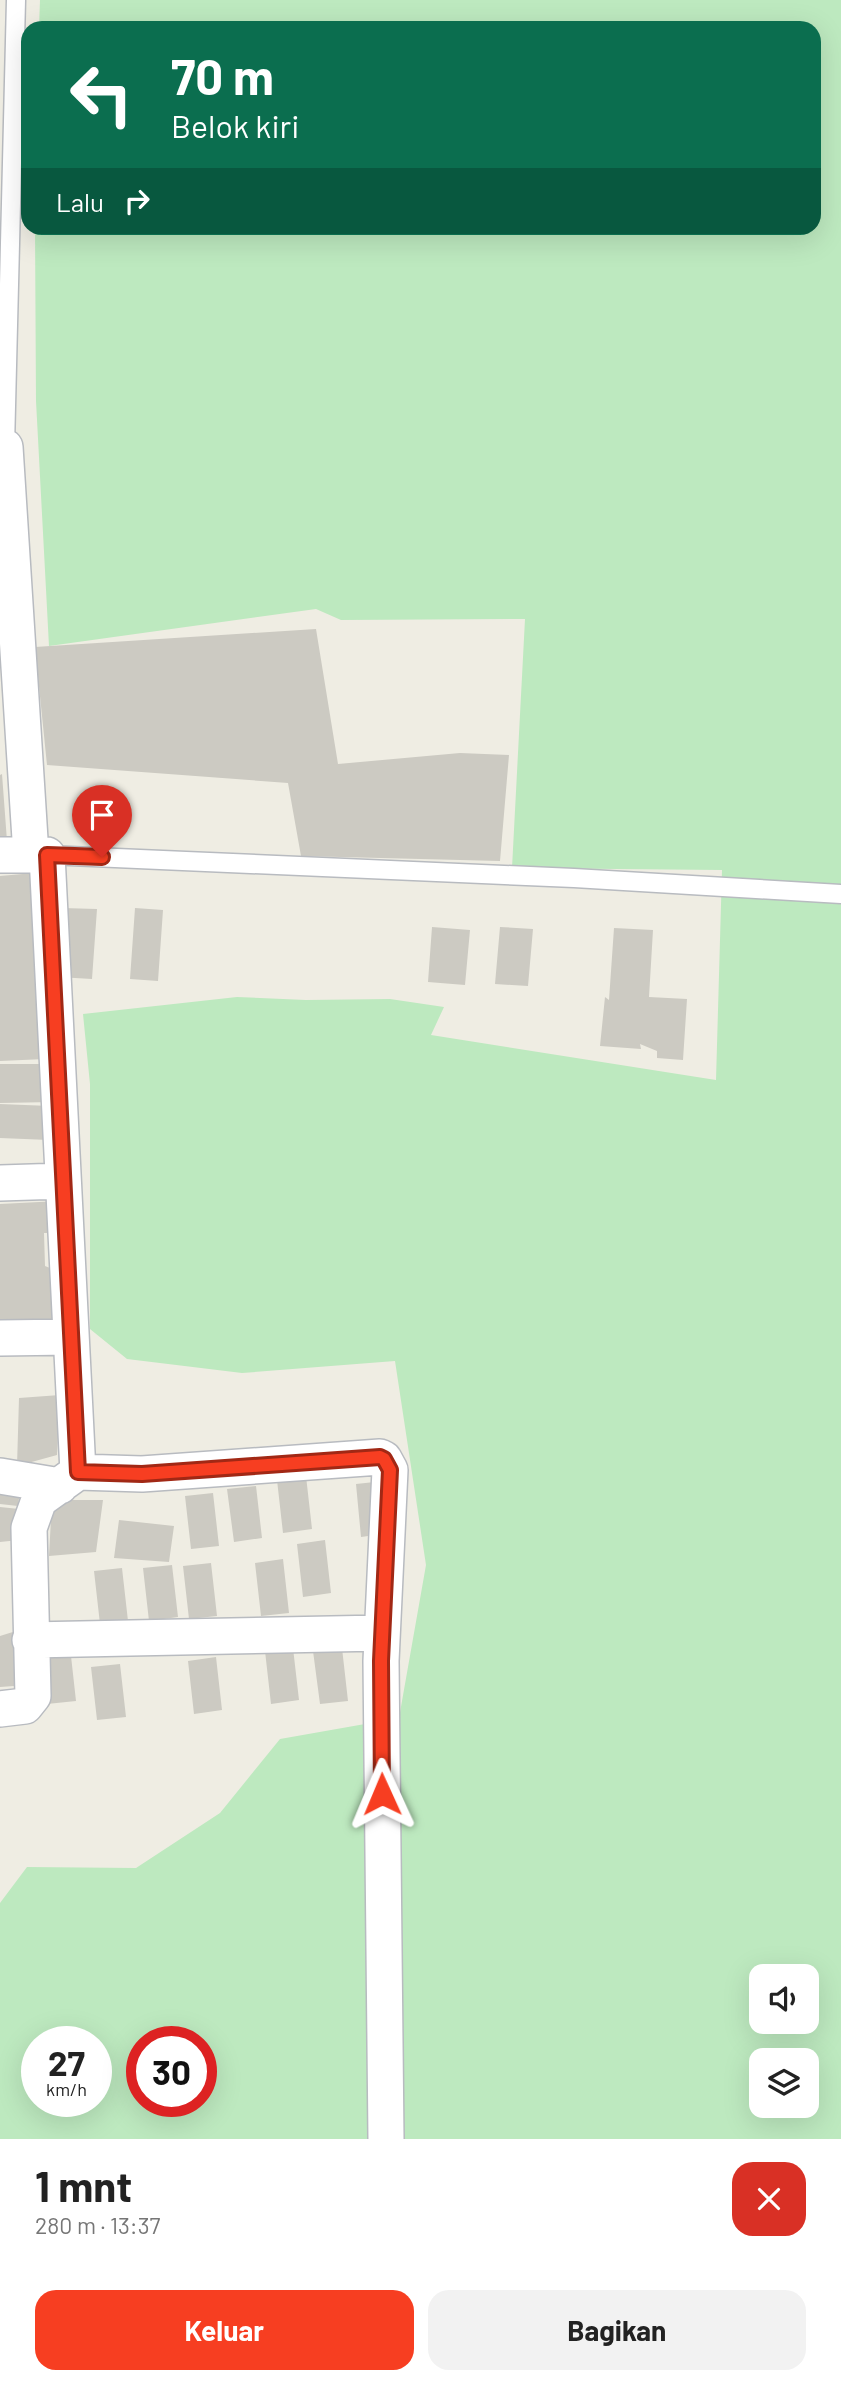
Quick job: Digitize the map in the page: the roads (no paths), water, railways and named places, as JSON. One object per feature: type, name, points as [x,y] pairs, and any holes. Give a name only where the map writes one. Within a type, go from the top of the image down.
[{"type":"street","points":[[3,447],[26,855],[62,1181],[71,1337],[69,1479]]},
{"type":"street","points":[[0,1182],[62,1181]]},
{"type":"street","points":[[0,1338],[71,1337]]},
{"type":"street","points":[[0,1476],[69,1479],[380,1457],[384,1459],[390,1470],[381,1675],[386,2139]]},
{"type":"street","points":[[0,1709],[24,1706],[33,1696],[29,1528],[39,1500],[69,1479]]},
{"type":"street","points":[[30,1640],[382,1633]]},
{"type":"lane","points":[[3,447],[16,0]]},
{"type":"lane","points":[[26,855],[574,877],[841,894]]}]
